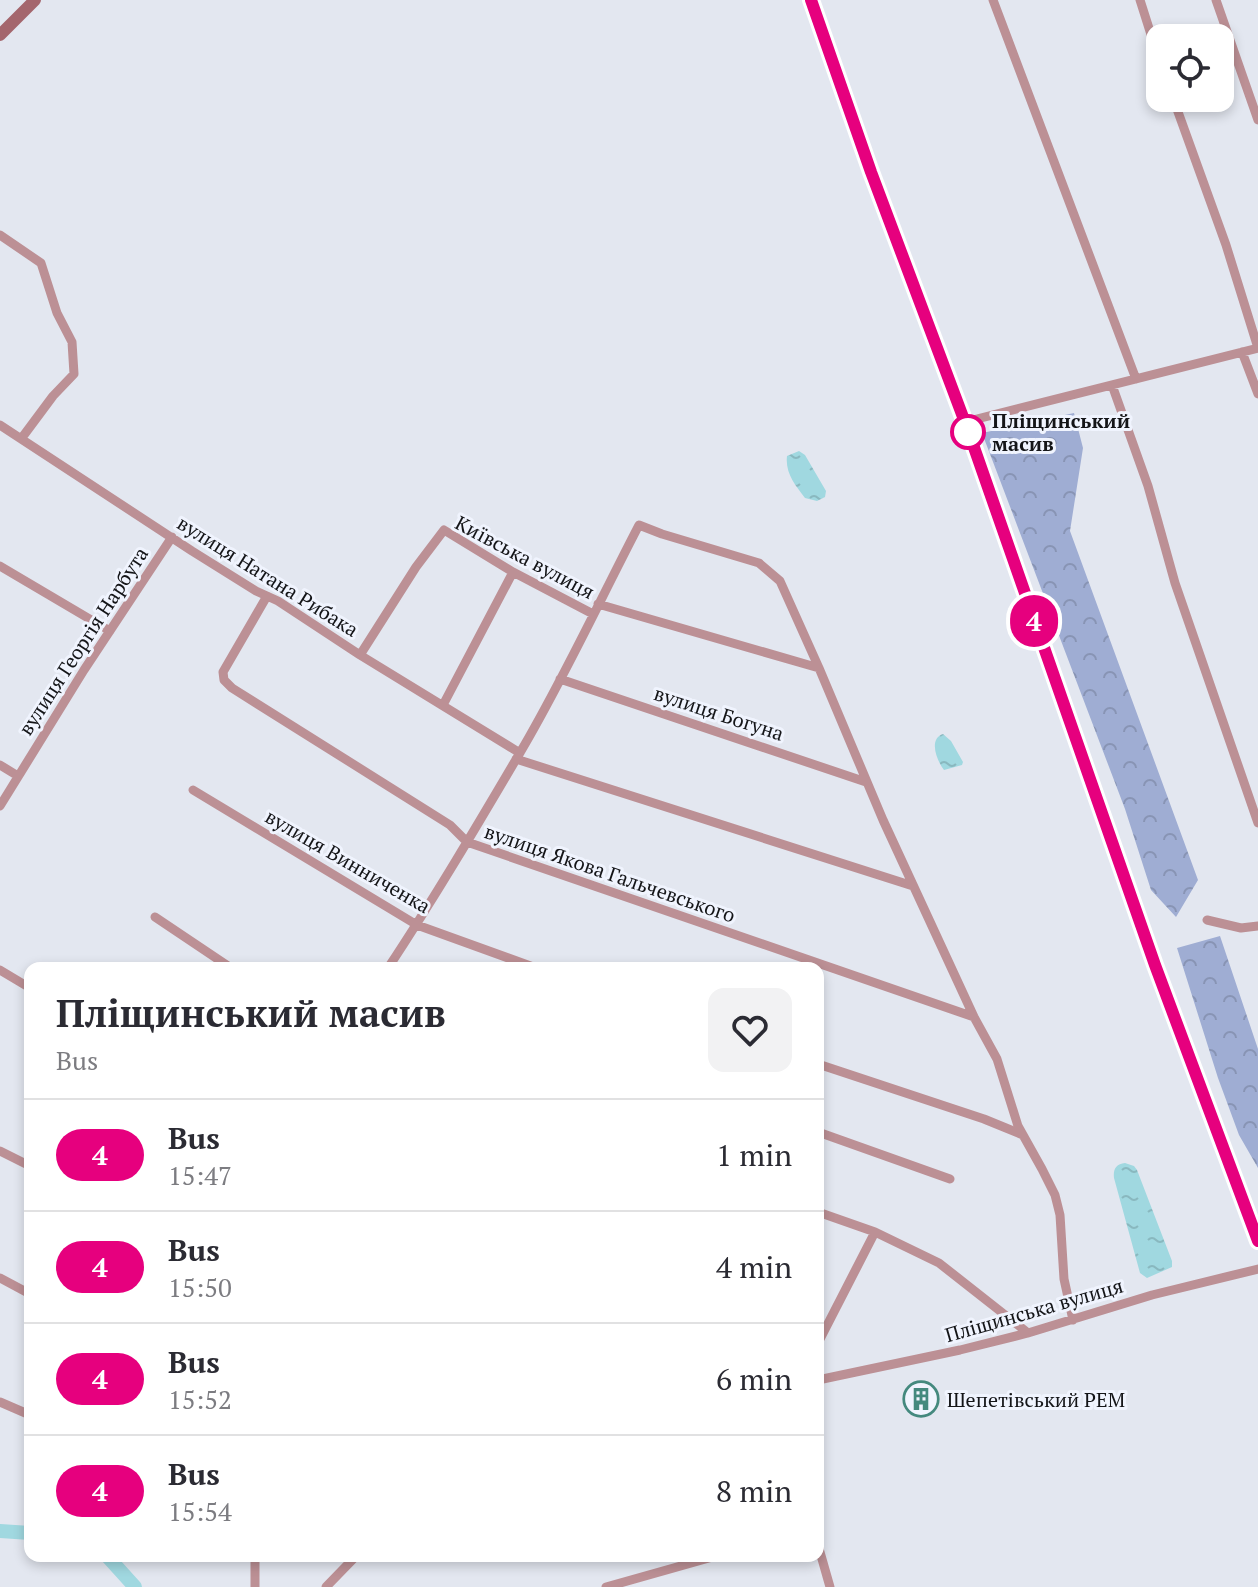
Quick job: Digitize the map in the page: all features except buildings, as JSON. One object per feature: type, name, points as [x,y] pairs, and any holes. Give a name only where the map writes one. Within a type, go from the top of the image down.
[{"type":"main road","points":[[0,35],[35,0]]},
{"type":"main road","points":[[811,0],[871,172],[965,422],[1155,965],[1256,1230]]},
{"type":"street","points":[[993,0],[1136,379]]},
{"type":"street","points":[[1140,0],[1148,24]]},
{"type":"street","points":[[1216,0],[1258,120]]},
{"type":"street","points":[[965,422],[1258,348],[1226,245],[1178,112]]},
{"type":"street","points":[[0,235],[41,263],[57,313],[74,350],[74,374],[21,439]]},
{"type":"street","points":[[1242,352],[1258,394]]},
{"type":"street","points":[[1112,385],[1148,486],[1175,583],[1258,823]]},
{"type":"street","name":"вулиця Натана Рибака","points":[[0,425],[256,591],[304,617],[443,705],[518,756],[913,886]]},
{"type":"street","points":[[392,962],[518,756],[639,525],[759,563],[780,581],[913,886],[997,1059],[1015,1117],[1058,1205],[1062,1267],[1073,1320]]},
{"type":"street","name":"Київська вулиця","points":[[360,655],[422,558],[444,530],[513,572],[596,609],[819,668]]},
{"type":"street","name":"вулиця Георгія Нарбута","points":[[0,806],[172,537]]},
{"type":"street","points":[[0,566],[110,631]]},
{"type":"street","points":[[443,705],[513,572]]},
{"type":"street","name":"вулиця Якова Гальчевського","points":[[267,596],[223,672],[224,680],[232,688],[450,825],[467,842],[815,962]]},
{"type":"street","name":"вулиця Богуна","points":[[560,679],[866,782]]},
{"type":"street","points":[[0,765],[18,776]]},
{"type":"street","name":"вулиця Винниченка","points":[[193,790],[417,925],[519,962]]},
{"type":"street","points":[[155,917],[222,962]]},
{"type":"street","points":[[1207,920],[1241,928],[1258,926]]},
{"type":"street","name":"вулиця Якова Гальчевського","points":[[824,965],[974,1017]]},
{"type":"street","points":[[0,970],[24,984]]},
{"type":"street","points":[[824,1066],[1023,1135]]},
{"type":"street","points":[[824,1134],[950,1179]]},
{"type":"street","points":[[0,1151],[24,1163]]},
{"type":"street","points":[[824,1214],[875,1232],[939,1263],[1028,1333]]},
{"type":"street","points":[[824,1331],[875,1232]]},
{"type":"street","name":"Пліщинська вулиця","points":[[824,1379],[1028,1333],[1152,1295],[1258,1269]]},
{"type":"street","points":[[0,1278],[24,1291]]},
{"type":"street","points":[[0,1402],[24,1412]]},
{"type":"street","points":[[255,1562],[255,1587]]},
{"type":"street","points":[[326,1587],[350,1562]]},
{"type":"street","points":[[606,1587],[695,1562]]},
{"type":"street","points":[[823,1562],[830,1587]]},
{"type":"green space","points":[[1074,413],[1083,448],[1070,531],[1198,880],[1176,917],[1151,890],[1125,809],[982,433]]},
{"type":"green space","points":[[1220,936],[1258,1049],[1258,1168],[1239,1135],[1218,1078],[1177,948]]},
{"type":"water","points":[[799,451],[805,455],[826,491],[825,497],[817,501],[805,498],[789,473],[787,456]]},
{"type":"water","points":[[943,734],[951,741],[962,765],[944,770],[941,766],[935,745]]},
{"type":"water","points":[[1125,1163],[1137,1170],[1172,1261],[1172,1267],[1147,1278],[1140,1273],[1114,1178],[1116,1168]]},
{"type":"waterway","points":[[0,1531],[24,1533]]},
{"type":"waterway","points":[[112,1562],[135,1587]]},
{"type":"bus line","name":"4","points":[[811,0],[871,172],[969,433],[1155,965],[1258,1241]]},
{"type":"place","name":"Пліщинський масив","points":[[968,432]]},
{"type":"place","name":"Шепетівський РЕМ","points":[[921,1399]]}]
